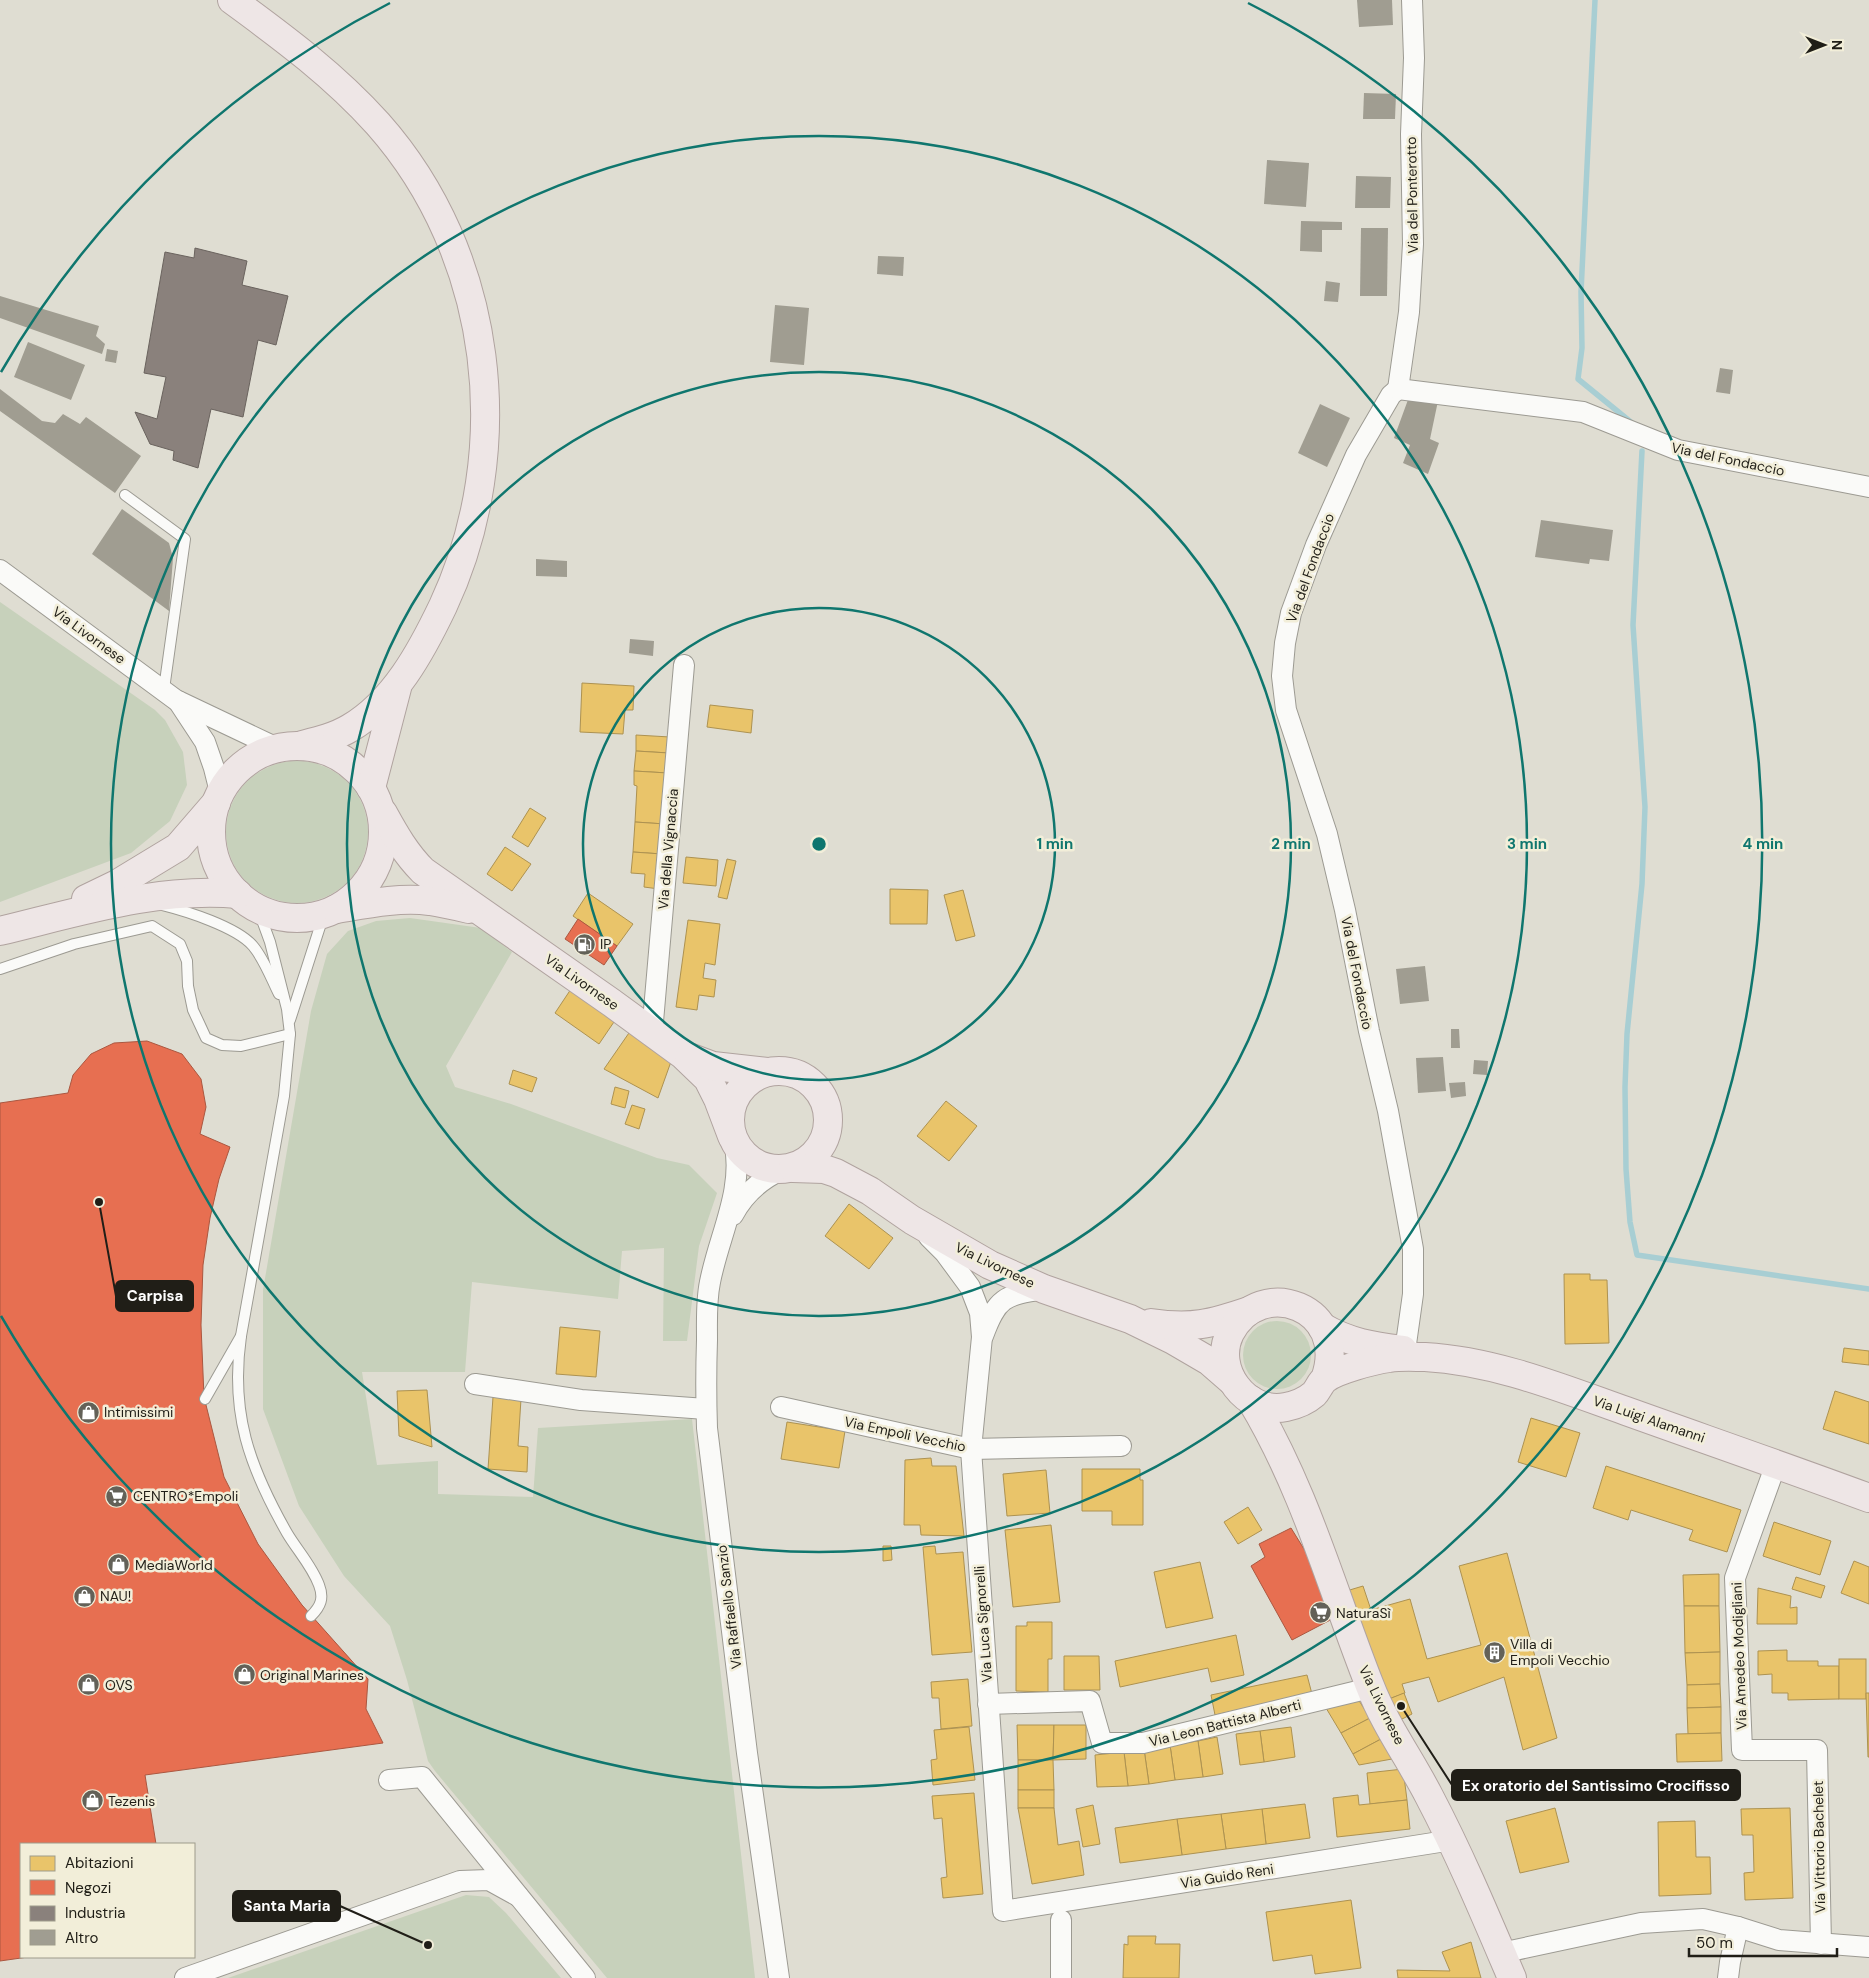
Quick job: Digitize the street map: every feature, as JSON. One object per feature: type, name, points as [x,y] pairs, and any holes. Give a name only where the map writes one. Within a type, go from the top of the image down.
[{"type":"main road","points":[[232,0],[316,64],[345,89],[380,126],[414,172],[428,194],[456,254],[475,316],[484,377],[486,410],[485,452],[481,484],[468,541],[455,579],[423,644],[397,686],[370,714],[334,736],[290,746]]},
{"type":"main road","points":[[375,796],[397,686]]},
{"type":"main road","name":"Via Livornese","points":[[479,911],[430,901],[412,900],[382,902],[307,918],[282,917],[248,902],[222,875],[213,852],[211,827],[218,798],[234,772],[254,757],[290,746],[319,748],[334,754],[349,763],[361,774],[375,796],[397,840],[423,871],[683,1055],[708,1079],[733,1138],[742,1153],[753,1163],[767,1169],[824,1169],[870,1191],[912,1220],[990,1265],[1044,1288],[1130,1319],[1194,1352],[1209,1361],[1232,1381],[1240,1392],[1251,1400],[1267,1407],[1284,1408],[1300,1403],[1314,1393],[1325,1379],[1329,1366],[1331,1353],[1328,1339],[1322,1327],[1312,1314],[1297,1306],[1280,1302],[1264,1304],[1216,1322],[1193,1326],[1164,1325],[1130,1319]]},
{"type":"main road","name":"Via Livornese","points":[[328,912],[353,897],[374,870],[380,854],[383,837],[382,820],[375,796]]},
{"type":"main road","points":[[44,919],[116,884],[178,847],[218,798]]},
{"type":"main road","points":[[0,931],[134,898],[203,892],[248,902]]},
{"type":"main road","name":"Via Livornese","points":[[683,1055],[713,1066],[767,1072]]},
{"type":"main road","name":"Via Livornese","points":[[733,1138],[729,1120],[732,1104],[740,1089],[752,1078],[767,1072],[781,1070],[796,1073],[809,1080],[819,1090],[826,1103],[838,1150],[851,1172],[870,1191]]},
{"type":"main road","points":[[787,1169],[808,1161],[820,1149],[827,1134],[829,1117]]},
{"type":"main road","name":"Via Livornese","points":[[1232,1381],[1226,1366],[1225,1351],[1229,1335],[1237,1322],[1249,1311]]},
{"type":"main road","name":"Via Luigi Alamanni","points":[[1322,1327],[1340,1337],[1359,1344],[1470,1362],[1529,1377],[1869,1498]]},
{"type":"main road","name":"Via Luigi Alamanni","points":[[1325,1379],[1348,1369],[1390,1357],[1415,1354]]},
{"type":"main road","name":"Via Livornese","points":[[1251,1400],[1281,1455],[1292,1481],[1338,1595],[1370,1688],[1390,1728],[1416,1770],[1452,1840],[1512,1978]]},
{"type":"street","name":"Via del Ponterotto","points":[[1398,389],[1409,312],[1414,244],[1411,134],[1414,58],[1412,0]]},
{"type":"street","name":"Via del Fondaccio","points":[[1415,1354],[1412,1249],[1391,1129],[1343,900],[1327,834],[1286,710],[1282,676],[1285,643],[1291,613],[1316,545],[1356,455],[1391,395],[1398,389],[1583,412],[1678,450],[1869,487]]},
{"type":"street","name":"Via Livornese","points":[[0,570],[170,695],[290,746]]},
{"type":"street","name":"Via della Vignaccia","points":[[652,1033],[684,665]]},
{"type":"street","name":"Via Livornese","points":[[170,695],[205,742],[214,768],[218,798]]},
{"type":"street","name":"Via Raffaello Sanzio","points":[[733,1138],[738,1168],[734,1194],[710,1283],[707,1309],[706,1408],[747,1753],[779,1978]]},
{"type":"street","name":"Via Raffaello Sanzio","points":[[723,1235],[738,1205],[757,1184],[787,1169]]},
{"type":"street","points":[[912,1220],[945,1253],[970,1287],[980,1313],[982,1338]]},
{"type":"street","points":[[982,1338],[992,1312],[1000,1302],[1019,1293],[1044,1288]]},
{"type":"street","name":"Via Luca Signorelli","points":[[982,1338],[971,1449],[1003,1912]]},
{"type":"street","points":[[475,1384],[580,1400],[706,1408]]},
{"type":"street","name":"Via Empoli Vecchio","points":[[781,1407],[971,1449],[1121,1446]]},
{"type":"street","name":"Via Amedeo Modigliani","points":[[1776,1464],[1735,1578],[1742,1750],[1817,1750]]},
{"type":"street","name":"Via Leon Battista Alberti","points":[[988,1704],[1090,1701],[1102,1743],[1143,1743],[1370,1688]]},
{"type":"street","name":"Via Vittorio Bachelet","points":[[1817,1750],[1821,1944]]},
{"type":"street","points":[[389,1780],[422,1777],[585,1978]]},
{"type":"street","name":"Via Guido Reni","points":[[1003,1912],[1452,1840]]},
{"type":"street","points":[[184,1978],[460,1881],[489,1880],[518,1896]]},
{"type":"street","points":[[1501,1953],[1641,1923],[1703,1919],[1738,1927],[1778,1940],[1869,1946]]},
{"type":"street","points":[[1061,1920],[1061,1978]]},
{"type":"street","points":[[1728,1978],[1738,1927]]},
{"type":"lane","points":[[125,495],[185,539],[170,695]]},
{"type":"lane","points":[[134,898],[168,906],[221,925],[246,939],[254,946],[263,961],[287,1009]]},
{"type":"lane","points":[[248,902],[270,942],[287,1009],[290,1034],[284,1096],[241,1336],[237,1386],[245,1442],[260,1482],[288,1534],[319,1584],[321,1601],[319,1608],[312,1616]]},
{"type":"lane","points":[[289,1023],[328,912]]},
{"type":"lane","points":[[0,968],[74,944],[152,926],[180,944],[187,961],[188,986],[192,1010],[206,1038],[222,1045],[241,1046],[290,1034]]},
{"type":"lane","points":[[205,1399],[241,1336]]},
{"type":"green space","points":[[0,602],[155,710],[165,720],[183,752],[187,785],[170,821],[131,853],[0,902]]},
{"type":"green space","points":[[297,761],[311,762],[324,766],[337,773],[347,782],[356,792],[363,805],[367,818],[367,846],[363,859],[356,872],[347,882],[337,891],[324,898],[311,902],[297,903],[283,902],[270,898],[257,891],[247,882],[238,872],[231,859],[227,846],[226,832],[227,818],[231,805],[238,792],[247,782],[257,773],[270,766],[283,762]]},
{"type":"green space","points":[[410,918],[481,928],[512,952],[446,1066],[455,1087],[511,1104],[657,1158],[689,1165],[717,1193],[699,1246],[687,1341],[663,1341],[664,1248],[622,1251],[618,1299],[472,1282],[465,1372],[362,1372],[377,1465],[438,1461],[438,1494],[533,1497],[538,1428],[692,1419],[755,1978],[607,1978],[428,1761],[407,1680],[390,1626],[344,1576],[299,1506],[263,1409],[263,1290],[311,1011],[327,954],[348,931],[376,921]]},
{"type":"green space","points":[[1277,1321],[1290,1324],[1301,1331],[1308,1342],[1311,1355],[1308,1368],[1301,1379],[1290,1386],[1277,1389],[1264,1386],[1253,1379],[1246,1368],[1243,1355],[1246,1342],[1253,1331],[1264,1324]]},
{"type":"green space","points":[[466,1895],[489,1897],[506,1913],[561,1978],[228,1978]]},
{"type":"building: Abitazioni","points":[[582,683],[634,686],[633,710],[625,710],[623,734],[580,732]]},
{"type":"building: Abitazioni","points":[[710,705],[753,710],[751,733],[707,727]]},
{"type":"building: Abitazioni","points":[[636,735],[670,737],[669,753],[636,751]]},
{"type":"building: Abitazioni","points":[[636,751],[669,753],[668,773],[634,771]]},
{"type":"building: Abitazioni","points":[[634,771],[668,773],[665,824],[635,822],[637,786],[634,785]]},
{"type":"building: Abitazioni","points":[[530,808],[546,818],[528,847],[512,837]]},
{"type":"building: Abitazioni","points":[[635,822],[665,824],[662,854],[633,852]]},
{"type":"building: Abitazioni","points":[[505,847],[531,864],[512,891],[487,874]]},
{"type":"building: Abitazioni","points":[[633,852],[662,854],[659,889],[644,887],[645,874],[631,873]]},
{"type":"building: Abitazioni","points":[[686,857],[718,860],[716,886],[683,883]]},
{"type":"building: Abitazioni","points":[[727,859],[736,861],[727,899],[718,897]]},
{"type":"building: Abitazioni","points":[[890,889],[928,890],[927,924],[890,924]]},
{"type":"building: Abitazioni","points":[[963,890],[975,936],[956,941],[944,895]]},
{"type":"building: Abitazioni","points":[[588,893],[633,924],[617,946],[573,916]]},
{"type":"building: Abitazioni","points":[[688,920],[720,924],[715,965],[705,963],[703,978],[716,980],[714,997],[699,995],[697,1010],[676,1007]]},
{"type":"building: Abitazioni","points":[[573,986],[618,1016],[599,1044],[555,1013]]},
{"type":"building: Abitazioni","points":[[631,1030],[673,1056],[658,1098],[604,1069]]},
{"type":"building: Abitazioni","points":[[513,1070],[537,1078],[532,1092],[509,1084]]},
{"type":"building: Abitazioni","points":[[615,1087],[629,1091],[625,1108],[611,1104]]},
{"type":"building: Abitazioni","points":[[946,1101],[977,1126],[949,1161],[917,1136]]},
{"type":"building: Abitazioni","points":[[632,1105],[645,1109],[639,1129],[625,1124]]},
{"type":"building: Abitazioni","points":[[849,1204],[893,1238],[869,1269],[825,1236]]},
{"type":"building: Abitazioni","points":[[1564,1274],[1590,1274],[1590,1280],[1607,1280],[1609,1343],[1565,1344]]},
{"type":"building: Abitazioni","points":[[560,1327],[600,1331],[596,1377],[556,1374]]},
{"type":"building: Abitazioni","points":[[1844,1348],[1869,1351],[1869,1365],[1842,1362]]},
{"type":"building: Abitazioni","points":[[427,1390],[432,1447],[399,1436],[397,1391]]},
{"type":"building: Abitazioni","points":[[1835,1391],[1869,1402],[1869,1444],[1823,1429]]},
{"type":"building: Abitazioni","points":[[493,1397],[521,1399],[518,1446],[528,1447],[527,1472],[488,1469]]},
{"type":"building: Abitazioni","points":[[1531,1418],[1580,1433],[1566,1477],[1518,1462]]},
{"type":"building: Abitazioni","points":[[787,1422],[845,1431],[839,1468],[781,1459]]},
{"type":"building: Abitazioni","points":[[931,1458],[932,1466],[956,1466],[964,1536],[921,1535],[920,1525],[904,1525],[905,1460]]},
{"type":"building: Abitazioni","points":[[1606,1466],[1741,1510],[1727,1552],[1689,1540],[1693,1530],[1631,1510],[1628,1520],[1593,1508]]},
{"type":"building: Abitazioni","points":[[1082,1469],[1140,1469],[1140,1480],[1143,1480],[1143,1525],[1112,1525],[1112,1511],[1082,1511]]},
{"type":"building: Abitazioni","points":[[1046,1470],[1050,1513],[1007,1516],[1003,1474]]},
{"type":"building: Abitazioni","points":[[1248,1507],[1262,1530],[1238,1544],[1224,1522]]},
{"type":"building: Abitazioni","points":[[1774,1522],[1831,1541],[1820,1575],[1763,1556]]},
{"type":"building: Abitazioni","points":[[1051,1525],[1060,1602],[1013,1607],[1005,1530]]},
{"type":"building: Abitazioni","points":[[883,1546],[891,1546],[892,1560],[883,1561]]},
{"type":"building: Abitazioni","points":[[935,1546],[936,1554],[963,1552],[972,1652],[932,1655],[923,1547]]},
{"type":"building: Abitazioni","name":"Villa di Empoli Vecchio","points":[[1507,1553],[1557,1738],[1523,1750],[1504,1677],[1438,1702],[1429,1677],[1402,1684],[1405,1693],[1389,1699],[1343,1592],[1363,1586],[1371,1610],[1410,1599],[1427,1659],[1481,1645],[1459,1566]]},
{"type":"building: Abitazioni","points":[[1854,1561],[1869,1567],[1869,1604],[1841,1593]]},
{"type":"building: Abitazioni","points":[[1200,1562],[1213,1618],[1166,1628],[1154,1572]]},
{"type":"building: Abitazioni","points":[[1719,1574],[1719,1606],[1684,1606],[1683,1575]]},
{"type":"building: Abitazioni","points":[[1796,1577],[1825,1586],[1821,1598],[1792,1589]]},
{"type":"building: Abitazioni","points":[[1758,1588],[1791,1596],[1790,1608],[1797,1607],[1797,1624],[1757,1624]]},
{"type":"building: Abitazioni","points":[[1684,1606],[1719,1606],[1720,1652],[1685,1653]]},
{"type":"building: Abitazioni","points":[[1027,1622],[1052,1622],[1052,1659],[1048,1659],[1048,1692],[1016,1691],[1016,1626],[1027,1626]]},
{"type":"building: Abitazioni","points":[[1236,1635],[1244,1675],[1211,1682],[1208,1668],[1120,1687],[1115,1661]]},
{"type":"building: Abitazioni","points":[[1787,1650],[1787,1661],[1818,1661],[1818,1666],[1839,1666],[1839,1699],[1788,1700],[1788,1693],[1772,1693],[1772,1674],[1758,1675],[1758,1651]]},
{"type":"building: Abitazioni","points":[[1720,1652],[1720,1684],[1687,1685],[1685,1653]]},
{"type":"building: Abitazioni","points":[[1064,1656],[1099,1656],[1100,1690],[1064,1690]]},
{"type":"building: Abitazioni","points":[[1839,1659],[1866,1659],[1866,1699],[1839,1699]]},
{"type":"building: Abitazioni","points":[[1307,1675],[1312,1694],[1215,1715],[1211,1695]]},
{"type":"building: Abitazioni","points":[[968,1679],[972,1726],[941,1729],[939,1698],[932,1698],[931,1682]]},
{"type":"building: Abitazioni","points":[[1720,1684],[1721,1707],[1687,1708],[1687,1685]]},
{"type":"building: Abitazioni","points":[[1404,1693],[1412,1714],[1400,1720],[1389,1699]]},
{"type":"building: Abitazioni","points":[[1866,1693],[1869,1693],[1869,1757],[1868,1757]]},
{"type":"building: Abitazioni","points":[[1358,1699],[1370,1718],[1341,1733],[1326,1708]]},
{"type":"building: Abitazioni","points":[[1721,1707],[1721,1733],[1688,1734],[1687,1708]]},
{"type":"building: Abitazioni","points":[[1370,1718],[1381,1739],[1353,1754],[1341,1733]]},
{"type":"building: Abitazioni","points":[[1017,1725],[1054,1725],[1053,1760],[1018,1760]]},
{"type":"building: Abitazioni","points":[[1054,1725],[1086,1725],[1086,1759],[1053,1760]]},
{"type":"building: Abitazioni","points":[[969,1727],[975,1780],[933,1785],[931,1760],[937,1759],[934,1730]]},
{"type":"building: Abitazioni","points":[[1291,1727],[1295,1757],[1264,1762],[1260,1731]]},
{"type":"building: Abitazioni","points":[[1260,1731],[1264,1762],[1240,1765],[1236,1734]]},
{"type":"building: Abitazioni","points":[[1721,1733],[1722,1761],[1677,1762],[1676,1734]]},
{"type":"building: Abitazioni","points":[[1217,1737],[1223,1774],[1203,1777],[1198,1741]]},
{"type":"building: Abitazioni","points":[[1381,1739],[1392,1759],[1359,1765],[1353,1754]]},
{"type":"building: Abitazioni","points":[[1198,1741],[1203,1777],[1175,1780],[1170,1745]]},
{"type":"building: Abitazioni","points":[[1170,1745],[1175,1780],[1149,1784],[1144,1749]]},
{"type":"building: Abitazioni","points":[[1144,1749],[1149,1784],[1128,1786],[1124,1752]]},
{"type":"building: Abitazioni","points":[[1124,1752],[1128,1786],[1097,1787],[1095,1755]]},
{"type":"building: Abitazioni","points":[[1018,1760],[1053,1760],[1054,1790],[1018,1790]]},
{"type":"building: Abitazioni","points":[[1403,1769],[1407,1800],[1370,1804],[1367,1773]]},
{"type":"building: Abitazioni","points":[[1018,1790],[1054,1790],[1054,1808],[1018,1808]]},
{"type":"building: Abitazioni","points":[[974,1793],[983,1894],[943,1898],[941,1878],[947,1877],[942,1818],[934,1819],[932,1796]]},
{"type":"building: Abitazioni","points":[[1358,1795],[1359,1805],[1407,1800],[1410,1829],[1337,1837],[1333,1798]]},
{"type":"building: Abitazioni","points":[[1305,1804],[1310,1838],[1266,1844],[1262,1809]]},
{"type":"building: Abitazioni","points":[[1093,1805],[1100,1844],[1083,1847],[1076,1809]]},
{"type":"building: Abitazioni","points":[[1018,1808],[1054,1808],[1058,1845],[1079,1841],[1084,1875],[1032,1884]]},
{"type":"building: Abitazioni","points":[[1555,1808],[1569,1862],[1520,1873],[1506,1821]]},
{"type":"building: Abitazioni","points":[[1790,1808],[1793,1898],[1745,1900],[1744,1873],[1754,1872],[1753,1835],[1742,1835],[1741,1809]]},
{"type":"building: Abitazioni","points":[[1262,1809],[1266,1844],[1226,1849],[1221,1814]]},
{"type":"building: Abitazioni","points":[[1221,1814],[1226,1849],[1182,1855],[1177,1819]]},
{"type":"building: Abitazioni","points":[[1177,1819],[1182,1855],[1120,1863],[1115,1828]]},
{"type":"building: Abitazioni","points":[[1695,1821],[1696,1857],[1710,1857],[1711,1894],[1659,1896],[1658,1822]]},
{"type":"building: Abitazioni","points":[[1351,1900],[1361,1968],[1315,1974],[1312,1955],[1273,1961],[1266,1912]]},
{"type":"building: Abitazioni","points":[[1128,1936],[1156,1936],[1155,1944],[1180,1944],[1179,1978],[1123,1978],[1124,1944],[1128,1945]]},
{"type":"building: Abitazioni","points":[[1471,1942],[1481,1978],[1398,1978],[1397,1970],[1450,1971],[1442,1952]]},
{"type":"building: Negozi","points":[[578,919],[617,946],[604,965],[565,939]]},
{"type":"building: Negozi","name":"CENTRO*Empoli","points":[[147,1041],[182,1054],[201,1079],[206,1107],[200,1134],[230,1147],[219,1179],[210,1218],[203,1265],[201,1325],[204,1397],[224,1477],[258,1544],[302,1605],[368,1679],[366,1709],[383,1743],[145,1775],[156,1843],[20,1843],[21,1958],[0,1961],[0,1103],[68,1093],[73,1075],[91,1054],[114,1043]]},
{"type":"building: Negozi","points":[[1291,1528],[1312,1562],[1336,1617],[1292,1640],[1251,1566],[1265,1557],[1259,1544]]},
{"type":"building: Industria","points":[[195,248],[247,261],[242,285],[288,296],[276,345],[258,340],[243,417],[211,409],[198,468],[173,460],[174,451],[150,444],[135,412],[157,419],[166,377],[144,373],[165,252],[194,258]]},
{"type":"building: Altro","points":[[1357,0],[1392,0],[1393,25],[1359,27]]},
{"type":"building: Altro","points":[[1364,93],[1396,94],[1395,119],[1363,119]]},
{"type":"building: Altro","points":[[1267,160],[1309,163],[1306,207],[1264,204]]},
{"type":"building: Altro","points":[[1356,176],[1391,177],[1390,208],[1355,208]]},
{"type":"building: Altro","points":[[1301,221],[1342,222],[1342,230],[1322,230],[1322,252],[1300,251]]},
{"type":"building: Altro","points":[[1361,228],[1388,228],[1387,296],[1360,296]]},
{"type":"building: Altro","points":[[878,256],[904,257],[903,276],[877,274]]},
{"type":"building: Altro","points":[[1326,281],[1340,283],[1338,302],[1324,301]]},
{"type":"building: Altro","points":[[0,296],[99,326],[96,336],[105,344],[102,354],[0,318]]},
{"type":"building: Altro","points":[[775,305],[809,308],[804,365],[770,362]]},
{"type":"building: Altro","points":[[28,342],[85,365],[71,400],[14,377]]},
{"type":"building: Altro","points":[[107,349],[118,351],[116,363],[105,361]]},
{"type":"building: Altro","points":[[1720,368],[1733,370],[1730,394],[1716,392]]},
{"type":"building: Altro","points":[[0,389],[42,421],[55,423],[63,414],[80,424],[86,417],[141,456],[115,493],[0,411]]},
{"type":"building: Altro","points":[[1409,397],[1438,401],[1430,439],[1439,443],[1428,474],[1403,463],[1410,445],[1394,438]]},
{"type":"building: Altro","points":[[1320,404],[1350,418],[1327,467],[1298,453]]},
{"type":"building: Altro","points":[[122,509],[169,543],[173,558],[169,611],[92,554]]},
{"type":"building: Altro","points":[[1541,520],[1613,530],[1609,561],[1590,559],[1589,564],[1535,557]]},
{"type":"building: Altro","points":[[536,559],[567,561],[567,577],[536,576]]},
{"type":"building: Altro","points":[[630,639],[654,641],[653,656],[629,653]]},
{"type":"building: Altro","points":[[1425,966],[1429,1001],[1400,1004],[1396,969]]},
{"type":"building: Altro","points":[[1451,1029],[1459,1029],[1460,1048],[1451,1048]]},
{"type":"building: Altro","points":[[1443,1057],[1446,1091],[1418,1093],[1416,1058]]},
{"type":"building: Altro","points":[[1474,1060],[1488,1061],[1487,1075],[1473,1074]]},
{"type":"building: Altro","points":[[1465,1082],[1466,1096],[1451,1098],[1449,1083]]},
{"type":"waterway","points":[[1595,0],[1581,292],[1582,348],[1578,379],[1632,423]]},
{"type":"waterway","points":[[1642,451],[1633,625],[1645,807],[1642,884],[1627,1034],[1625,1087],[1626,1169],[1630,1222],[1637,1255],[1869,1289]]},
{"type":"place","name":"IP","points":[[584,944]]},
{"type":"place","name":"Carpisa","points":[[99,1202]]},
{"type":"place","name":"Intimissimi","points":[[88,1412]]},
{"type":"place","name":"CENTRO*Empoli","points":[[117,1496]]},
{"type":"place","name":"MediaWorld","points":[[119,1565]]},
{"type":"place","name":"NAU!","points":[[84,1596]]},
{"type":"place","name":"NaturaSì","points":[[1320,1613]]},
{"type":"place","name":"Villa di Empoli Vecchio","points":[[1494,1652]]},
{"type":"place","name":"Original Marines","points":[[244,1675]]},
{"type":"place","name":"OVS","points":[[89,1685]]},
{"type":"place","name":"Ex oratorio del Santissimo Crocifisso","points":[[1401,1706]]},
{"type":"place","name":"Tezenis","points":[[92,1801]]},
{"type":"place","name":"Santa Maria","points":[[428,1945]]}]
